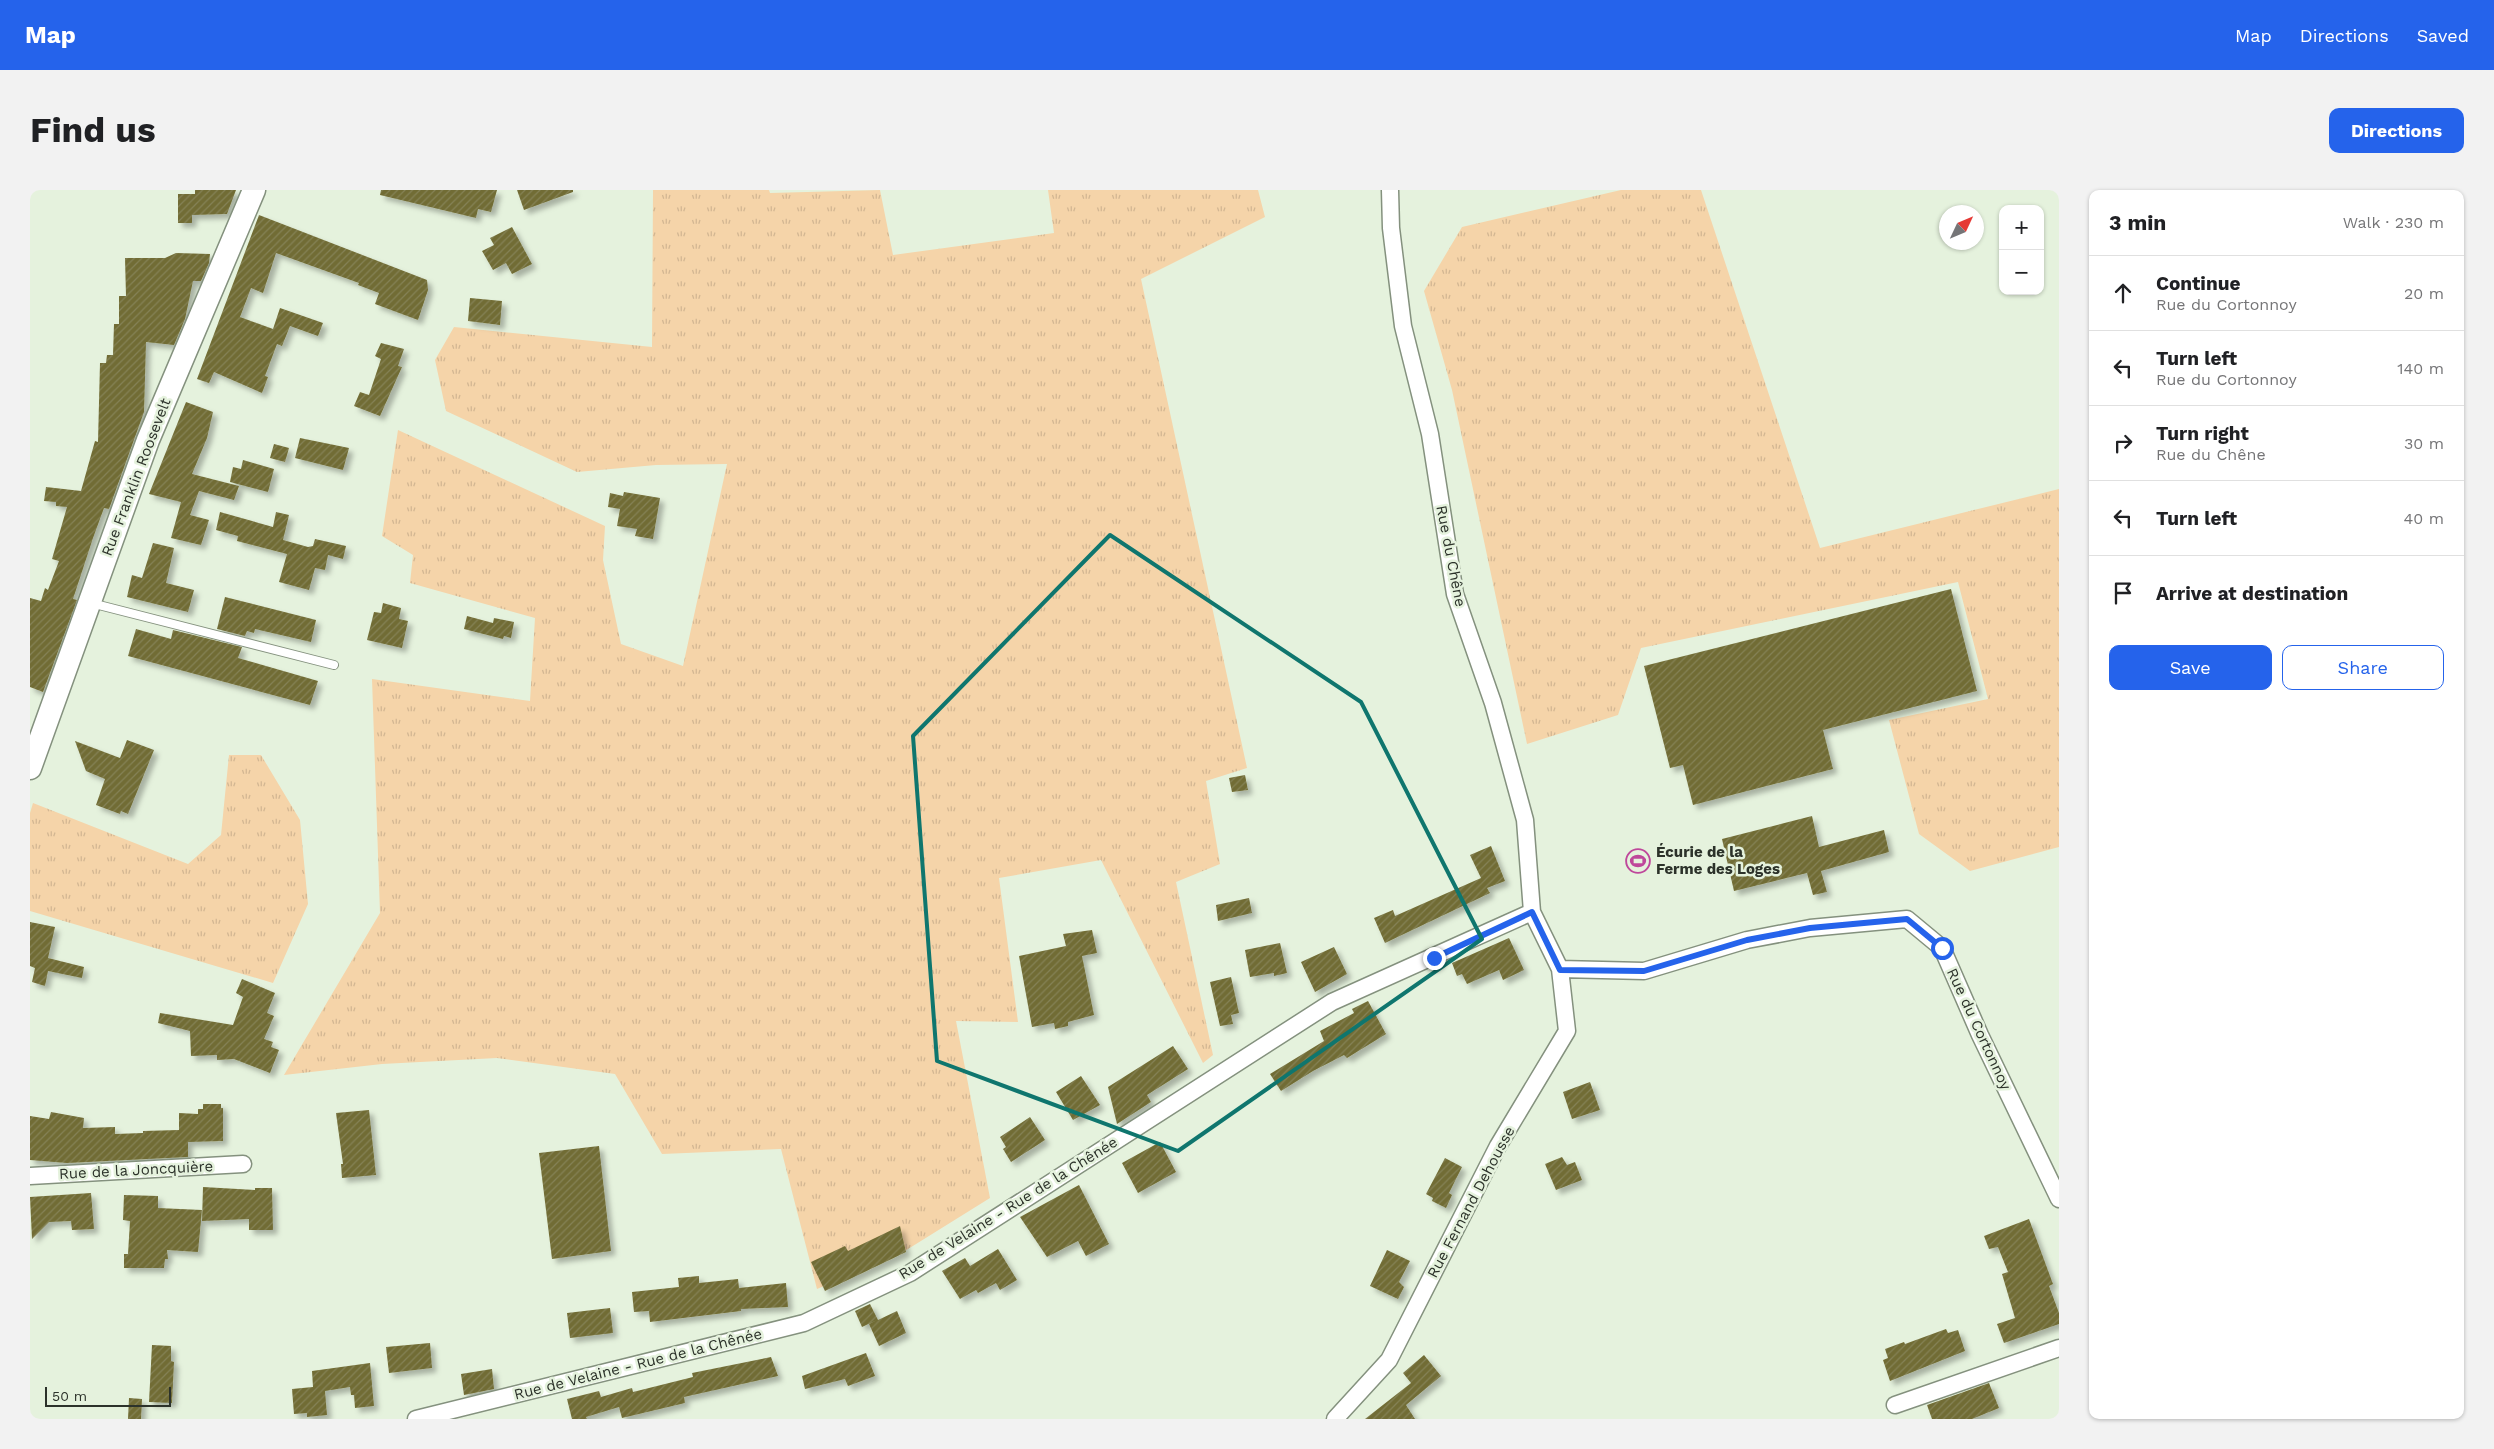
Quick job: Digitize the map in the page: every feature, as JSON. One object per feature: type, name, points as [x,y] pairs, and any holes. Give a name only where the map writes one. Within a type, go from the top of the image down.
[{"type":"main road","name":"Rue Franklin Roosevelt","points":[[30,768],[148,440],[254,190]]},
{"type":"street","name":"Rue du Chêne","points":[[1390,190],[1391,228],[1403,326],[1430,434],[1455,594],[1493,703],[1525,820],[1532,912],[1560,970]]},
{"type":"street","name":"Rue de Velaine - Rue de la Chênée","points":[[416,1419],[804,1323],[910,1272],[1332,1002],[1532,912]]},
{"type":"street","name":"Rue du Cortonnoy","points":[[1560,970],[1644,971],[1747,940],[1810,928],[1907,919],[1942,948],[1980,1035],[2059,1199]]},
{"type":"street","name":"Rue Fernand Dehousse","points":[[1335,1419],[1389,1360],[1498,1146],[1566,1031],[1560,970]]},
{"type":"street","name":"Rue de la Joncquière","points":[[30,1176],[114,1169],[243,1164]]},
{"type":"street","points":[[1895,1405],[2059,1348]]},
{"type":"lane","points":[[90,602],[334,665]]},
{"type":"highlighted area","points":[[1110,535],[1361,702],[1482,939],[1178,1151],[937,1061],[913,736]]},
{"type":"green space","points":[[653,190],[769,190],[770,193],[880,190],[893,255],[1054,233],[1048,190],[1258,190],[1265,217],[1141,279],[1247,768],[1206,781],[1220,864],[1176,882],[1213,1055],[1203,1063],[1101,860],[999,878],[1018,1022],[956,1021],[990,1198],[900,1254],[817,1289],[781,1149],[662,1154],[615,1074],[497,1058],[382,1064],[284,1075],[380,913],[372,679],[530,701],[535,618],[410,583],[413,555],[382,536],[398,430],[605,526],[603,560],[621,644],[683,666],[727,464],[656,465],[577,472],[446,411],[435,360],[454,327],[652,347]]},
{"type":"green space","points":[[1621,190],[1701,190],[1820,548],[2059,489],[2059,847],[1970,871],[1919,834],[1889,720],[1988,699],[1958,582],[1641,648],[1618,715],[1527,744],[1452,390],[1424,291],[1462,227]]},
{"type":"green space","points":[[229,755],[261,755],[300,820],[308,904],[273,983],[30,911],[30,813],[33,803],[188,864],[221,835]]},
{"type":"building","points":[[195,190],[236,190],[227,214],[192,215],[192,223],[178,223],[178,194],[195,194]]},
{"type":"building","points":[[381,190],[497,190],[491,212],[478,209],[476,218],[380,195]]},
{"type":"building","points":[[517,190],[573,190],[573,192],[524,210]]},
{"type":"building","points":[[259,215],[427,280],[428,290],[418,320],[375,304],[379,293],[358,285],[359,283],[276,253],[263,293],[251,288],[240,317],[273,329],[280,308],[323,323],[318,336],[290,326],[282,346],[277,344],[265,376],[268,377],[262,393],[214,372],[209,383],[197,379]]},
{"type":"building","points":[[512,227],[532,264],[512,274],[506,263],[493,270],[482,251],[494,245],[490,238]]},
{"type":"building","points":[[176,253],[210,254],[209,263],[201,281],[193,281],[185,319],[174,345],[146,342],[144,412],[109,509],[104,508],[93,538],[73,599],[77,600],[43,692],[30,687],[30,598],[41,601],[45,588],[48,590],[59,561],[52,559],[67,507],[56,506],[56,502],[44,501],[46,487],[81,491],[95,441],[98,442],[100,363],[106,363],[107,355],[113,355],[114,324],[119,324],[119,296],[126,296],[125,258],[165,258]]},
{"type":"building","points":[[470,298],[502,301],[500,325],[468,321]]},
{"type":"building","points":[[381,343],[404,349],[398,366],[402,367],[380,416],[354,406],[360,392],[369,395],[381,359],[375,356]]},
{"type":"building","points":[[186,402],[213,412],[207,438],[192,474],[239,486],[234,500],[199,491],[190,515],[209,520],[201,545],[171,538],[181,502],[149,494]]},
{"type":"building","points":[[300,438],[349,448],[343,470],[295,458]]},
{"type":"building","points":[[274,444],[289,448],[285,462],[270,458]]},
{"type":"building","points":[[243,460],[274,469],[268,492],[230,482],[233,467],[241,469]]},
{"type":"building","points":[[624,492],[660,498],[653,539],[635,536],[637,529],[617,526],[620,509],[608,507],[610,493],[623,496]]},
{"type":"building","points":[[220,512],[273,527],[276,512],[289,515],[283,540],[308,547],[313,546],[315,539],[346,546],[343,559],[328,555],[325,570],[315,568],[309,590],[279,582],[287,554],[237,541],[238,536],[216,530]]},
{"type":"building","points":[[153,543],[174,548],[166,583],[194,590],[188,612],[127,597],[132,575],[142,578]]},
{"type":"building","points":[[1951,589],[1977,691],[1823,730],[1833,769],[1693,805],[1683,765],[1670,768],[1644,666]]},
{"type":"building","points":[[225,597],[316,620],[311,642],[255,629],[254,633],[247,631],[245,636],[217,629]]},
{"type":"building","points":[[383,603],[401,608],[399,619],[408,621],[402,648],[367,640],[374,612],[381,613]]},
{"type":"building","points":[[467,616],[493,623],[494,618],[514,622],[511,638],[504,636],[503,639],[464,629]]},
{"type":"building","points":[[136,629],[171,639],[173,630],[242,647],[238,658],[318,681],[310,705],[128,656]]},
{"type":"building","points":[[127,740],[154,750],[128,814],[121,811],[120,814],[96,805],[105,779],[86,771],[75,741],[120,758]]},
{"type":"building","points":[[1245,775],[1248,790],[1232,792],[1229,778]]},
{"type":"building","points":[[1812,816],[1819,847],[1884,830],[1889,852],[1821,871],[1827,892],[1813,895],[1807,873],[1734,891],[1722,839]]},
{"type":"building","points":[[1491,846],[1505,881],[1487,888],[1490,893],[1385,943],[1374,918],[1393,910],[1395,916],[1481,878],[1470,855]]},
{"type":"building","points":[[1249,898],[1252,913],[1218,921],[1216,905]]},
{"type":"building","points":[[30,922],[55,927],[48,958],[84,967],[82,978],[48,971],[45,986],[32,982],[35,968],[30,966]]},
{"type":"building","points":[[1092,930],[1097,953],[1082,956],[1094,1015],[1068,1022],[1068,1026],[1055,1029],[1054,1023],[1032,1027],[1019,956],[1066,946],[1063,934]]},
{"type":"building","points":[[1509,938],[1524,970],[1503,980],[1499,970],[1467,984],[1462,974],[1457,976],[1452,963]]},
{"type":"building","points":[[1280,943],[1287,973],[1274,976],[1274,973],[1250,977],[1245,950]]},
{"type":"building","points":[[1334,947],[1347,974],[1315,992],[1301,962]]},
{"type":"building","points":[[1231,977],[1239,1013],[1231,1015],[1233,1024],[1220,1026],[1210,982]]},
{"type":"building","points":[[242,979],[275,993],[267,1013],[274,1016],[264,1039],[273,1042],[271,1047],[279,1050],[270,1073],[234,1059],[217,1060],[217,1055],[191,1056],[190,1031],[158,1023],[160,1013],[233,1025],[243,997],[236,993]]},
{"type":"building","points":[[1368,1001],[1386,1034],[1347,1058],[1344,1055],[1281,1091],[1270,1074],[1324,1041],[1320,1031],[1354,1013],[1352,1009]]},
{"type":"building","points":[[1173,1046],[1188,1069],[1147,1095],[1151,1102],[1117,1124],[1108,1087]]},
{"type":"building","points":[[1081,1076],[1100,1105],[1073,1120],[1056,1092]]},
{"type":"building","points":[[1590,1082],[1600,1110],[1572,1119],[1563,1092]]},
{"type":"building","points":[[203,1104],[221,1104],[221,1108],[223,1108],[223,1141],[188,1142],[188,1157],[67,1163],[30,1160],[30,1116],[49,1119],[51,1112],[84,1118],[83,1128],[115,1127],[115,1134],[143,1133],[143,1131],[179,1130],[179,1113],[198,1114],[198,1109],[203,1109]]},
{"type":"building","points":[[369,1110],[376,1175],[342,1178],[341,1164],[343,1164],[336,1113]]},
{"type":"building","points":[[1030,1117],[1045,1140],[1011,1162],[1003,1149],[1006,1147],[1000,1137]]},
{"type":"building","points":[[1160,1142],[1176,1172],[1138,1193],[1122,1163]]},
{"type":"building","points":[[599,1146],[611,1251],[552,1259],[539,1153]]},
{"type":"building","points":[[1562,1157],[1567,1165],[1575,1162],[1582,1180],[1556,1190],[1545,1164]]},
{"type":"building","points":[[1445,1158],[1462,1167],[1449,1193],[1452,1195],[1446,1208],[1432,1201],[1433,1198],[1426,1194]]},
{"type":"building","points":[[1079,1185],[1109,1244],[1086,1256],[1078,1241],[1047,1257],[1020,1217]]},
{"type":"building","points":[[203,1187],[255,1190],[255,1188],[272,1188],[273,1230],[249,1230],[249,1219],[202,1221]]},
{"type":"building","points":[[91,1193],[94,1229],[72,1230],[71,1221],[49,1222],[32,1239],[30,1197]]},
{"type":"building","points":[[124,1195],[158,1196],[158,1208],[202,1210],[198,1252],[167,1250],[168,1259],[165,1259],[164,1268],[124,1268],[124,1254],[128,1254],[130,1221],[123,1220]]},
{"type":"building","points":[[2029,1219],[2053,1284],[2049,1286],[2059,1313],[2059,1324],[2004,1343],[1997,1324],[2015,1318],[2002,1274],[2008,1272],[1998,1247],[1989,1249],[1984,1236]]},
{"type":"building","points":[[900,1226],[906,1252],[825,1291],[811,1262],[845,1246],[848,1251]]},
{"type":"building","points":[[998,1249],[1017,1280],[1000,1290],[996,1283],[978,1293],[976,1290],[960,1299],[942,1271],[965,1258],[970,1266]]},
{"type":"building","points":[[1387,1250],[1410,1261],[1399,1282],[1404,1287],[1398,1299],[1370,1286]]},
{"type":"building","points":[[699,1276],[699,1283],[738,1279],[739,1288],[786,1283],[788,1307],[741,1309],[741,1311],[650,1322],[649,1311],[634,1312],[632,1292],[679,1287],[678,1278]]},
{"type":"building","points":[[870,1304],[878,1320],[897,1311],[906,1333],[879,1346],[869,1324],[877,1320],[862,1327],[855,1311]]},
{"type":"building","points":[[610,1308],[613,1333],[570,1338],[567,1313]]},
{"type":"building","points":[[1946,1329],[1948,1333],[1958,1330],[1965,1351],[1890,1381],[1883,1360],[1888,1358],[1885,1349]]},
{"type":"building","points":[[430,1343],[432,1368],[389,1373],[386,1347]]},
{"type":"building","points":[[152,1345],[171,1346],[171,1361],[174,1362],[172,1403],[149,1402]]},
{"type":"building","points":[[866,1353],[875,1376],[848,1386],[845,1379],[805,1389],[802,1376]]},
{"type":"building","points":[[1424,1355],[1441,1376],[1406,1405],[1415,1419],[1365,1419],[1411,1383],[1403,1373]]},
{"type":"building","points":[[771,1357],[778,1376],[684,1397],[685,1403],[622,1418],[619,1407],[586,1417],[587,1419],[572,1419],[567,1399],[599,1391],[601,1397],[632,1388],[633,1392],[693,1377],[692,1373]]},
{"type":"building","points":[[370,1363],[374,1406],[355,1408],[354,1395],[351,1395],[350,1387],[325,1391],[327,1415],[307,1417],[307,1413],[294,1414],[292,1389],[313,1387],[312,1371]]},
{"type":"building","points":[[492,1369],[494,1389],[464,1395],[461,1374]]},
{"type":"building","points":[[1989,1383],[1999,1408],[1972,1419],[1932,1419],[1927,1405]]},
{"type":"building","points":[[129,1398],[142,1399],[141,1419],[128,1419]]},
{"type":"place","name":"Écurie de la Ferme des Loges","points":[[1638,861]]},
{"type":"route","points":[[1434,958],[1532,912],[1560,970],[1644,971],[1747,940],[1810,928],[1907,919],[1942,948]]}]
